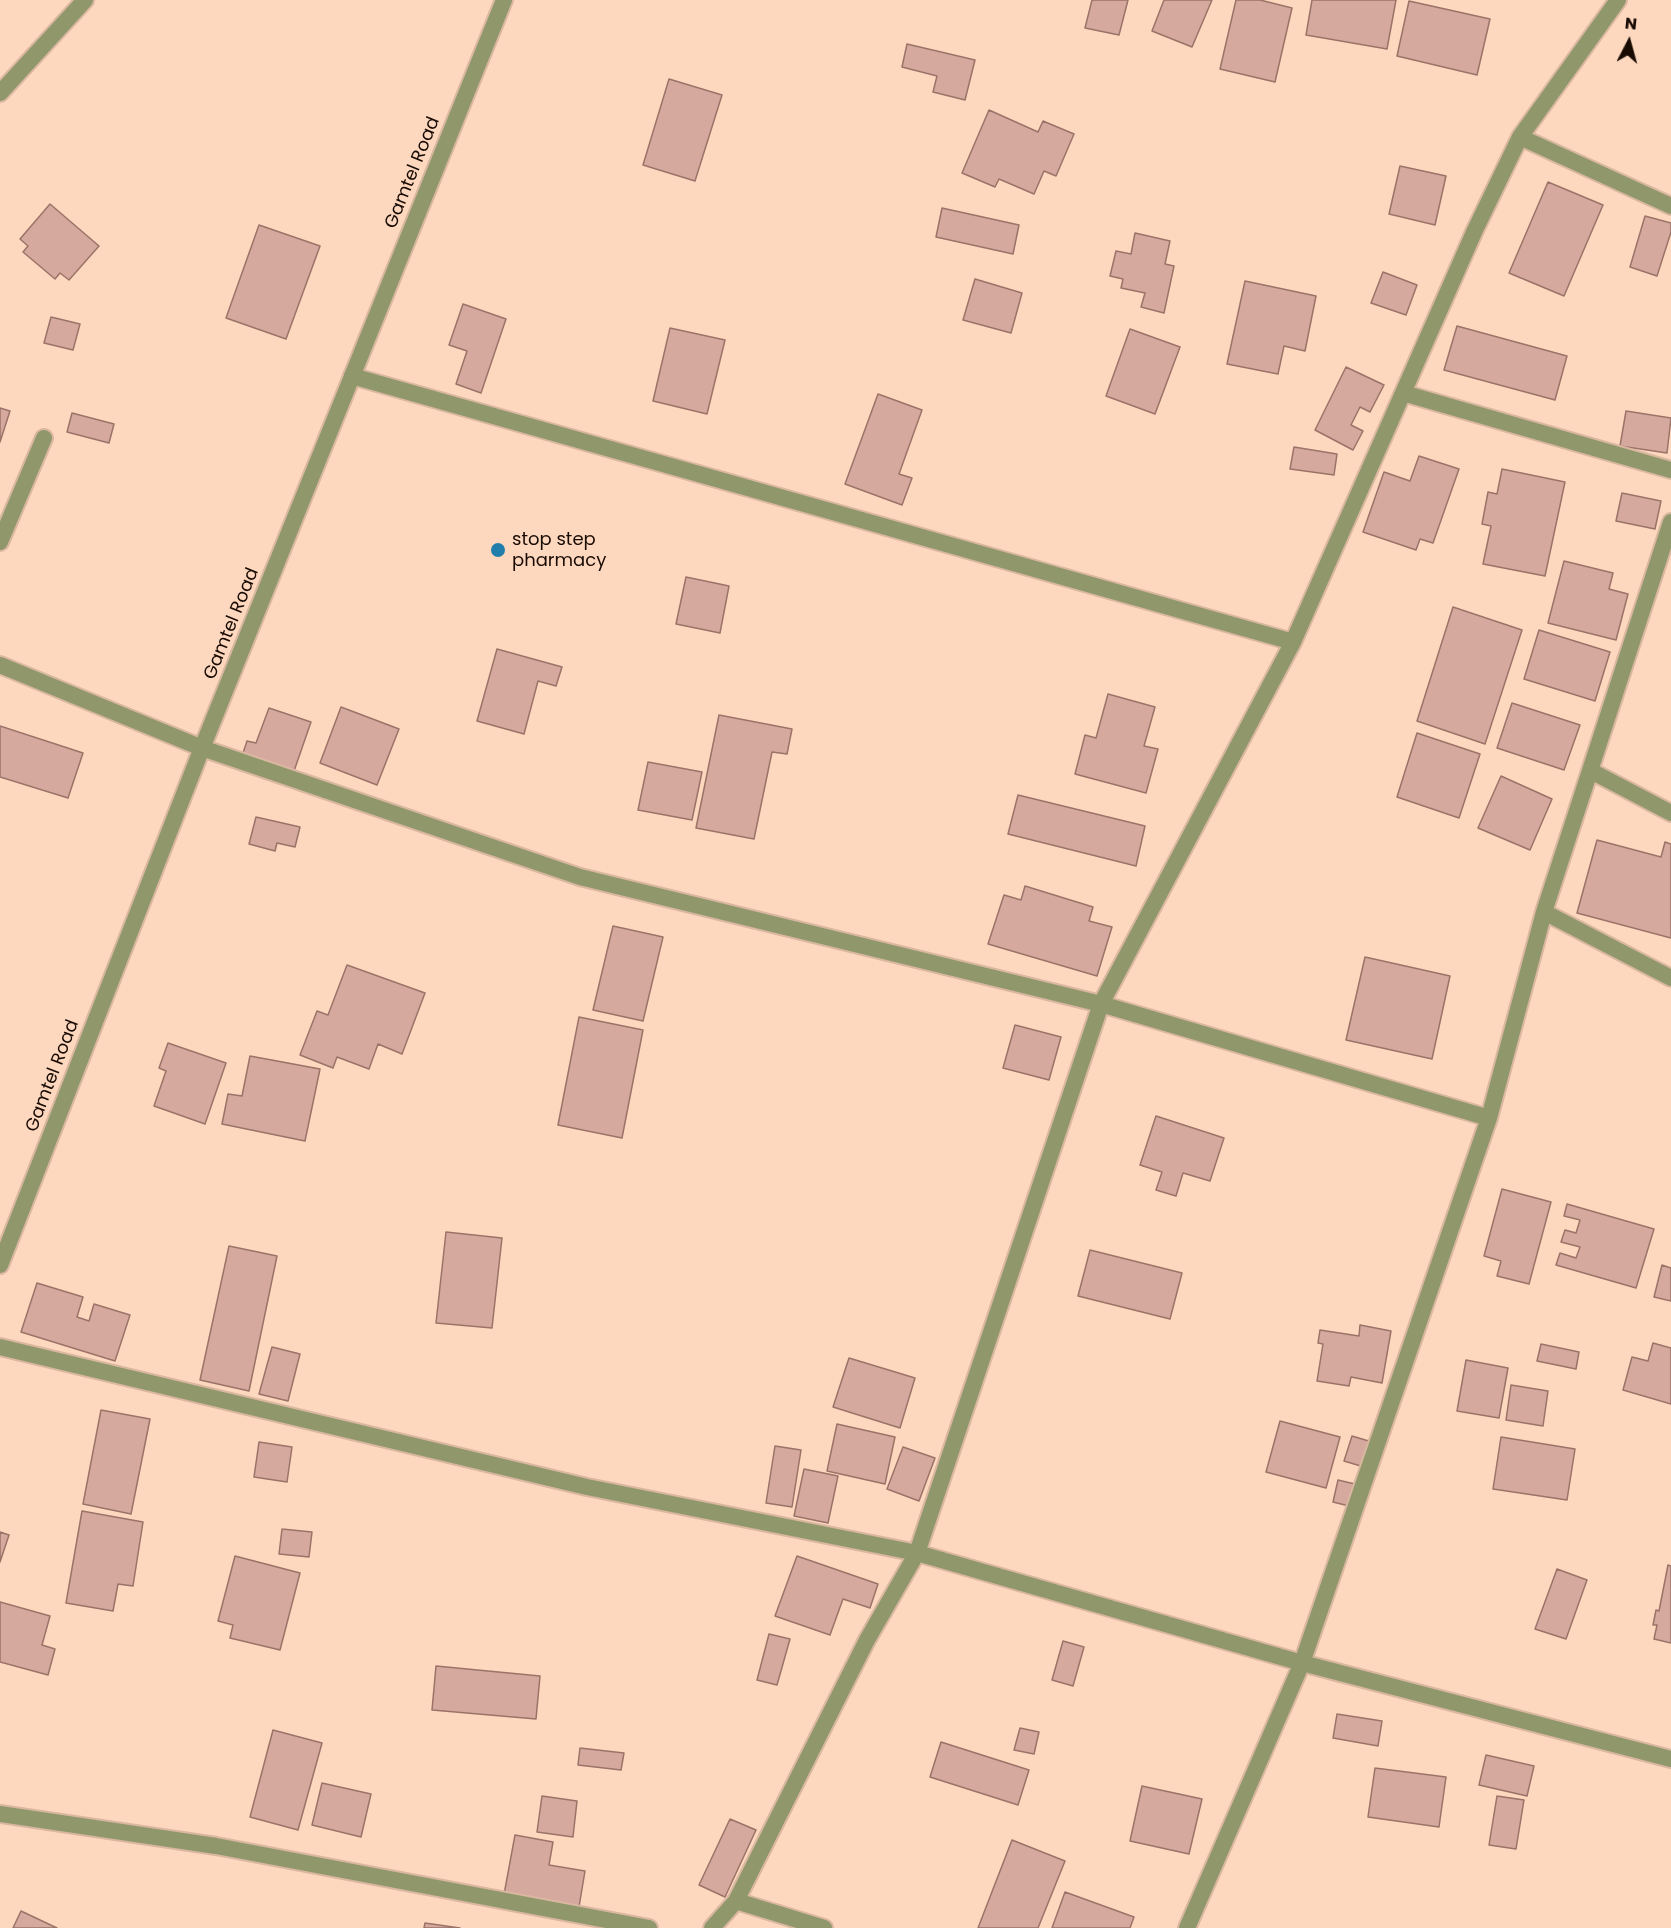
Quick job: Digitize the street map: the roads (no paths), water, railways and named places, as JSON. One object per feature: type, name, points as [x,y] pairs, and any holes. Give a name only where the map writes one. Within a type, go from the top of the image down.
[{"type":"street","points":[[0,93],[85,0]]},
{"type":"street","name":"Gamtel Road","points":[[0,1265],[202,748],[504,0]]},
{"type":"street","points":[[712,1928],[736,1901],[867,1640],[917,1553],[1101,1004],[1293,642],[1475,230],[1520,137],[1618,0]]},
{"type":"street","points":[[1520,137],[1671,206]]},
{"type":"street","points":[[352,376],[1293,642]]},
{"type":"street","points":[[1403,393],[1671,470]]},
{"type":"street","points":[[0,542],[44,438]]},
{"type":"street","points":[[1187,1928],[1302,1663],[1489,1118],[1544,912],[1671,522]]},
{"type":"street","points":[[0,665],[202,748],[580,877],[1101,1004],[1489,1118]]},
{"type":"street","points":[[1591,771],[1671,813]]},
{"type":"street","points":[[1544,912],[1671,978]]},
{"type":"street","points":[[0,1347],[587,1487],[917,1553],[1302,1663],[1671,1759]]},
{"type":"street","points":[[0,1814],[216,1846],[649,1928]]},
{"type":"street","points":[[736,1901],[824,1928]]},
{"type":"place","name":"stop step pharmacy","points":[[498,550]]}]
